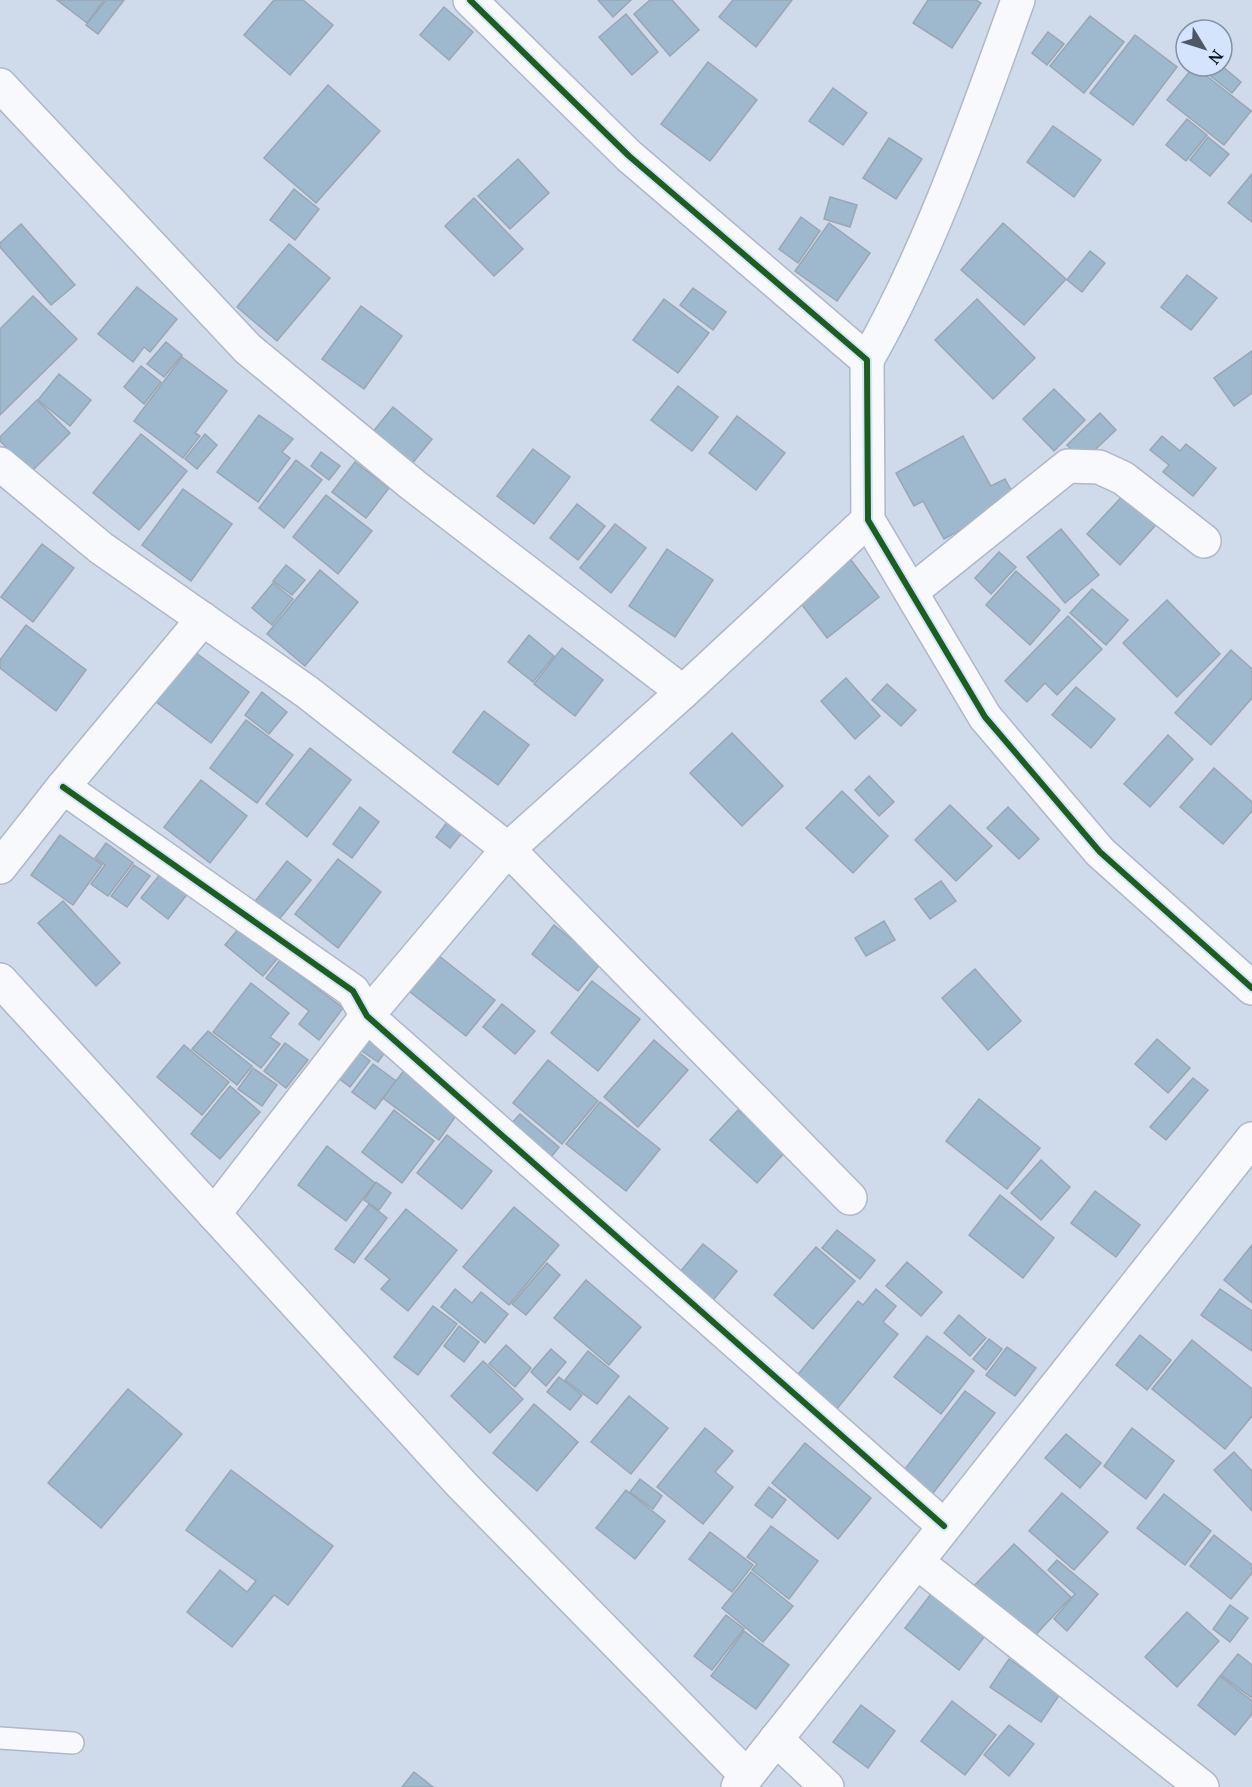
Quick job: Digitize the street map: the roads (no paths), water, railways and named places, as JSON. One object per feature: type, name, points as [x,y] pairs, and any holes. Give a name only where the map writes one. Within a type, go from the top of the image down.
[{"type":"street","points":[[470,0],[628,156],[867,360]]},
{"type":"street","points":[[1018,0],[982,98],[898,306],[867,360],[868,520],[985,717],[1100,852],[1252,988]]},
{"type":"street","points":[[0,85],[248,349],[413,485],[683,692]]},
{"type":"street","points":[[0,464],[101,548],[307,692],[508,849],[850,1198]]},
{"type":"street","points":[[911,592],[1068,466],[1099,466],[1124,478],[1204,541]]},
{"type":"street","points":[[214,1214],[367,1016],[508,849],[683,692],[868,520]]},
{"type":"street","points":[[0,867],[63,787],[203,619]]},
{"type":"street","points":[[63,787],[353,991],[367,1016],[944,1526]]},
{"type":"street","points":[[0,980],[462,1485],[742,1781],[1252,1139]]},
{"type":"street","points":[[917,1562],[1202,1787]]},
{"type":"street","points":[[776,1739],[827,1787]]},
{"type":"lane","points":[[0,1738],[73,1743]]}]
